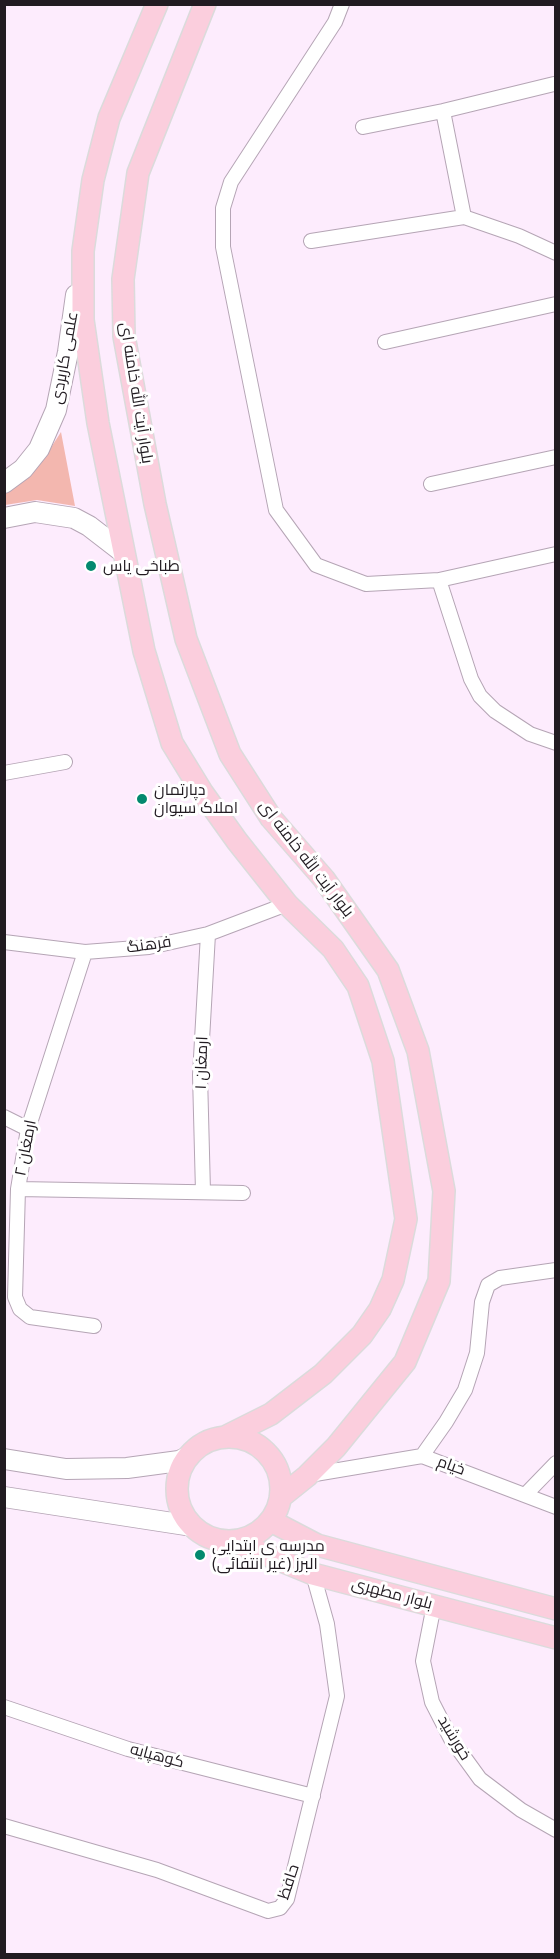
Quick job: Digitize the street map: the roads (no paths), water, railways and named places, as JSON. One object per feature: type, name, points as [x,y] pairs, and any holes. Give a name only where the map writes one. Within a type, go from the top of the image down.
[{"type":"main road","points":[[157,4],[109,118],[93,180],[82,251],[83,320],[98,423],[124,554],[144,651],[172,743],[225,825],[287,904],[333,949],[358,986],[382,1061],[406,1218],[393,1280],[380,1309],[362,1335],[323,1374],[271,1414],[225,1437],[204,1443],[188,1457],[180,1470],[177,1492],[183,1514],[192,1526],[204,1535],[218,1540],[233,1541],[247,1538],[261,1531],[271,1521],[282,1496],[281,1480],[277,1466],[268,1453],[255,1443],[241,1438],[225,1437]]},
{"type":"main road","name":"بلوار آیت الله خامنه ای","points":[[205,4],[138,173],[123,279],[124,336],[155,504],[186,639],[230,754],[271,818],[324,879],[388,970],[418,1051],[444,1191],[439,1281],[405,1362],[336,1447],[307,1476],[282,1496]]},
{"type":"main road","name":"بلوار مطهری","points":[[271,1521],[317,1545],[555,1609]]},
{"type":"main road","name":"بلوار مطهری","points":[[233,1541],[313,1574],[555,1638]]},
{"type":"street","points":[[342,4],[335,22],[231,182],[223,208],[223,248],[276,510],[316,565],[366,584],[439,580],[555,554]]},
{"type":"street","points":[[363,127],[443,111],[555,84]]},
{"type":"street","points":[[443,111],[464,216]]},
{"type":"street","points":[[311,241],[464,216],[519,236],[555,253]]},
{"type":"street","name":"علمی کاربردی","points":[[4,483],[23,469],[39,449],[56,410],[68,352],[82,251]]},
{"type":"street","points":[[385,342],[555,304]]},
{"type":"street","points":[[430,484],[555,457]]},
{"type":"street","points":[[4,518],[35,512],[74,518],[89,526],[124,554]]},
{"type":"street","points":[[439,580],[471,679],[480,696],[495,711],[530,734],[555,743]]},
{"type":"street","points":[[4,773],[65,762]]},
{"type":"street","name":"فرهنگ","points":[[4,942],[85,952],[149,947],[208,934],[287,904]]},
{"type":"street","name":"ارمغان ۱","points":[[203,1192],[201,1075],[208,934]]},
{"type":"street","name":"ارمغان ۲","points":[[85,952],[28,1129],[18,1189],[15,1297],[20,1309],[30,1317],[94,1326]]},
{"type":"street","points":[[4,1118],[28,1129]]},
{"type":"street","points":[[18,1189],[243,1193]]},
{"type":"street","points":[[422,1456],[465,1390],[477,1353],[482,1302],[488,1285],[500,1278],[555,1270]]},
{"type":"street","name":"خیام","points":[[307,1476],[422,1456],[555,1507]]},
{"type":"street","points":[[4,1459],[66,1469],[127,1468],[179,1461],[188,1457]]},
{"type":"street","points":[[525,1496],[555,1463]]},
{"type":"street","points":[[4,1497],[192,1526]]},
{"type":"street","name":"حافظ","points":[[4,1826],[157,1870],[268,1911],[280,1908],[287,1899],[338,1696],[327,1624],[313,1574]]},
{"type":"street","name":"خورشید","points":[[434,1605],[423,1661],[432,1702],[451,1739],[480,1779],[521,1810],[555,1830]]},
{"type":"street","name":"کوهپایه","points":[[4,1707],[128,1749],[313,1796]]},
{"type":"place","name":"طباخی یاس","points":[[91,566]]},
{"type":"place","name":"دپارتمان املاک سیوان","points":[[142,799]]},
{"type":"place","name":"مدرسه ی ابتدایی (غیر انتفائی) البرز","points":[[200,1555]]}]
